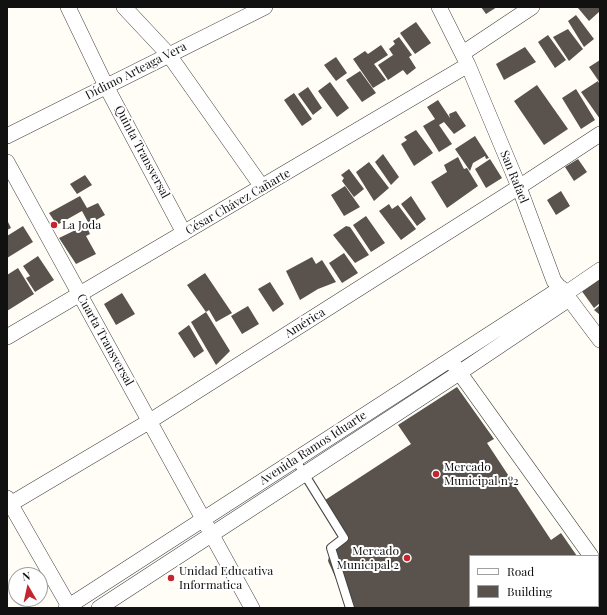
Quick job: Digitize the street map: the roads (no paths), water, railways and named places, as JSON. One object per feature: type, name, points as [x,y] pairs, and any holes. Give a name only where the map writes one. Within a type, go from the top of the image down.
[{"type":"street","points":[[124,7],[169,55],[262,187]]},
{"type":"street","name":"Dídimo Arteaga Vera","points":[[7,136],[265,7]]},
{"type":"street","name":"San Rafael","points":[[439,7],[465,59],[519,187],[554,281],[600,340]]},
{"type":"street","name":"César Chávez Cañarte","points":[[7,338],[262,187],[465,59],[532,7]]},
{"type":"street","name":"Quinta Transversal","points":[[69,8],[106,86],[184,233]]},
{"type":"street","name":"América","points":[[8,503],[150,421],[600,134]]},
{"type":"street","name":"Cuarta Transversal","points":[[7,162],[252,608]]},
{"type":"street","name":"Avenida Ramos Iduarte","points":[[99,608],[459,373],[565,294],[600,270]]},
{"type":"street","name":"Avenida Ramos Iduarte","points":[[68,607],[203,518],[450,360],[565,294]]},
{"type":"street","points":[[450,360],[590,555]]},
{"type":"street","points":[[8,503],[68,607]]},
{"type":"lane","points":[[295,460],[344,538],[331,548],[350,608]]},
{"type":"place","name":"La Joda","points":[[54,225]]},
{"type":"place","name":"Mercado Municipal nº2","points":[[436,474]]},
{"type":"place","name":"Mercado Municipal 2","points":[[407,558]]},
{"type":"place","name":"Unidad Educativa Informatica","points":[[171,578]]}]
